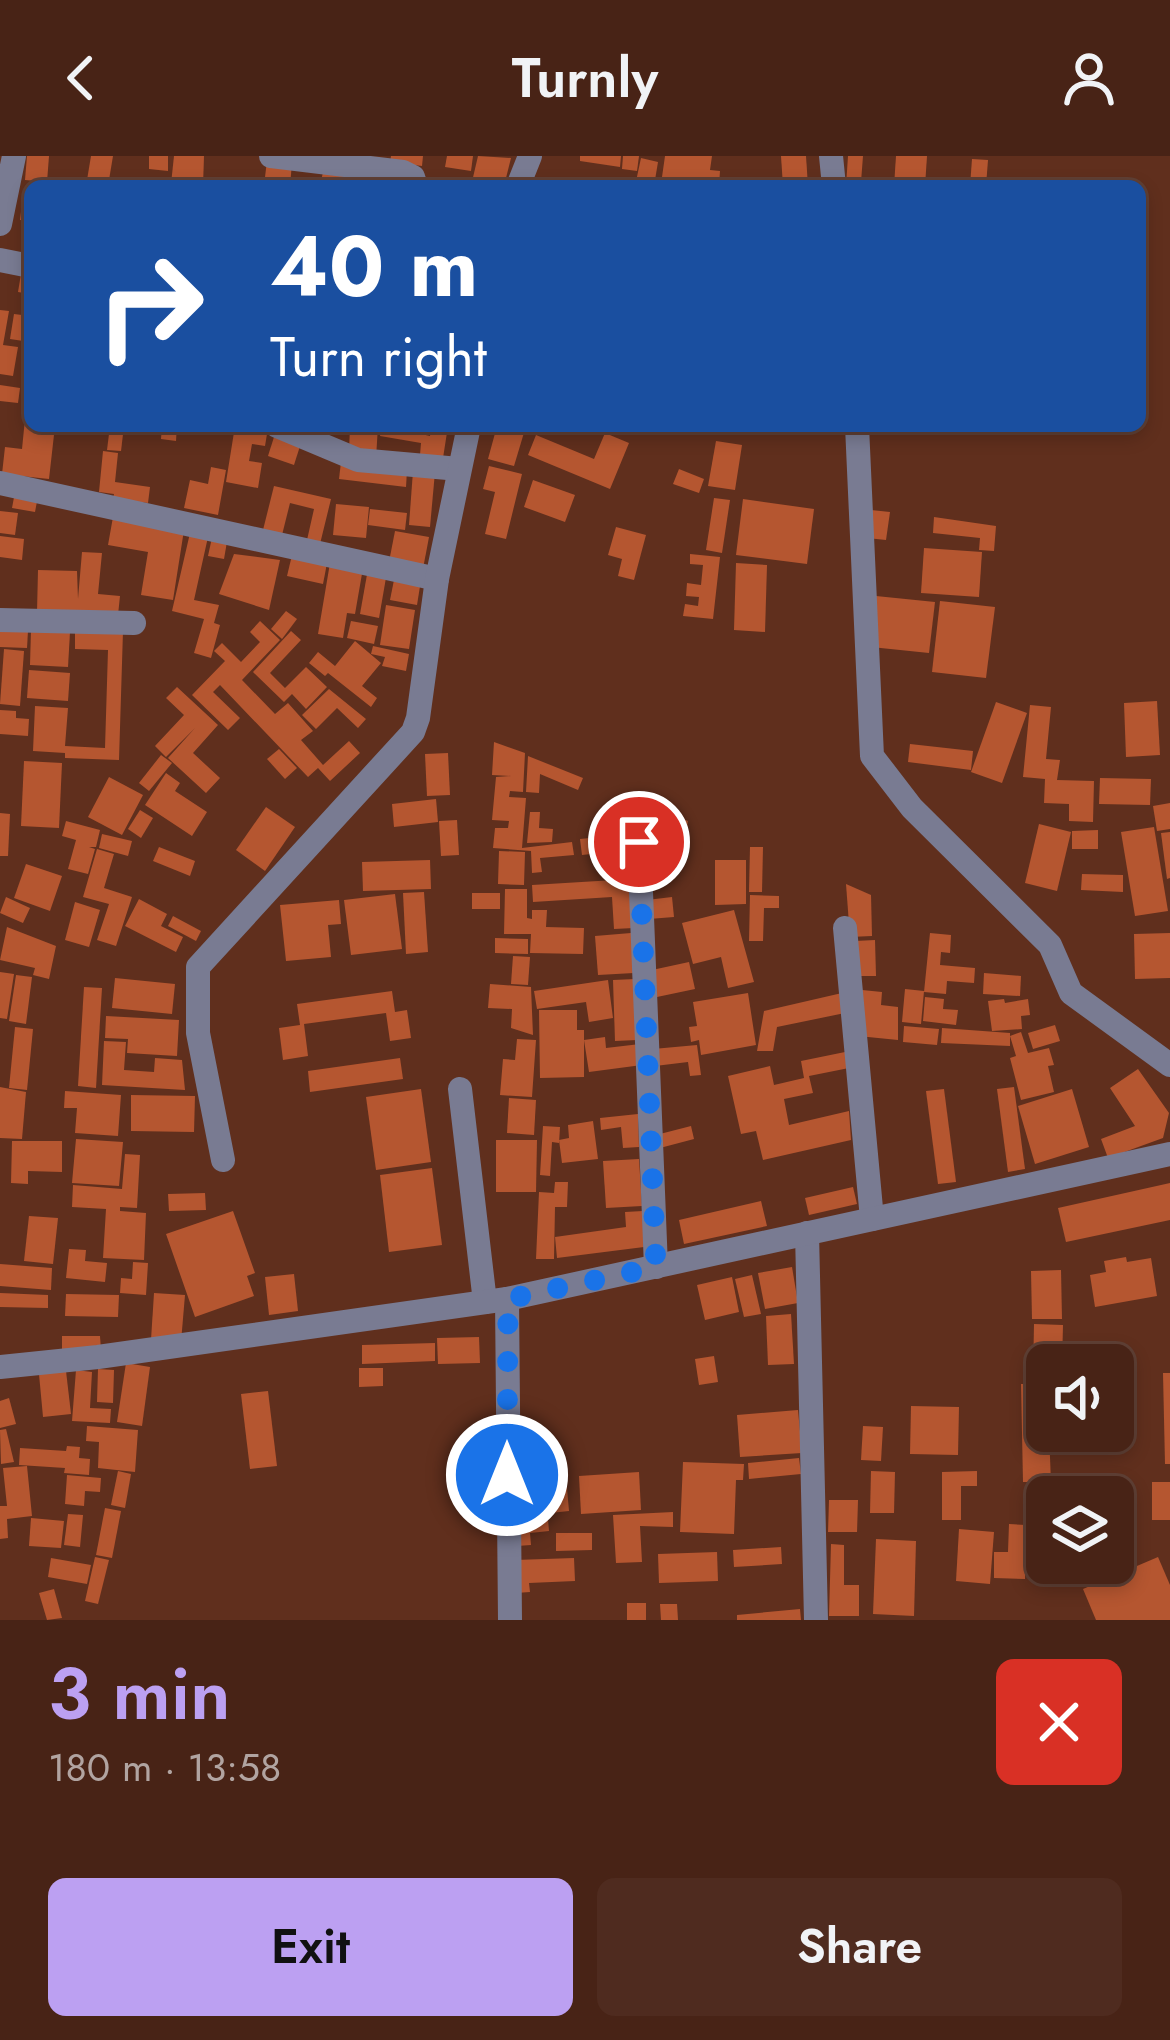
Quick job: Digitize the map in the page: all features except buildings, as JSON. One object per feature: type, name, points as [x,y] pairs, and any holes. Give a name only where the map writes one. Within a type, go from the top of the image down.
[{"type":"street","points":[[0,224],[14,156]]},
{"type":"street","points":[[271,156],[404,172],[414,180]]},
{"type":"street","points":[[291,432],[358,460],[459,469]]},
{"type":"street","points":[[223,1160],[198,1033],[199,967],[413,732],[437,579],[468,432]]},
{"type":"street","points":[[856,432],[872,756],[912,808],[1049,945],[1071,993],[1170,1065]]},
{"type":"street","points":[[0,483],[437,579]]},
{"type":"street","points":[[0,620],[134,623]]},
{"type":"street","points":[[639,842],[656,1267]]},
{"type":"street","points":[[844,928],[872,1219]]},
{"type":"street","points":[[460,1089],[496,1301],[510,1620]]},
{"type":"street","points":[[0,1367],[496,1301],[1170,1154]]},
{"type":"street","points":[[807,1233],[816,1620]]},
{"type":"route","points":[[507,1475],[508,1299],[656,1267],[639,842]]}]
